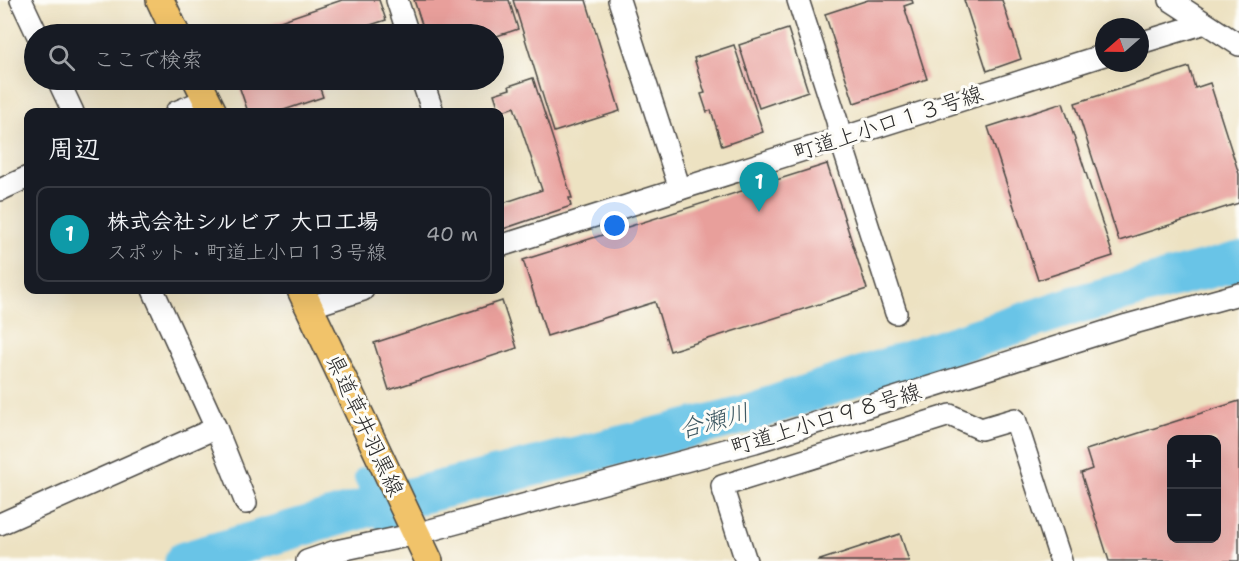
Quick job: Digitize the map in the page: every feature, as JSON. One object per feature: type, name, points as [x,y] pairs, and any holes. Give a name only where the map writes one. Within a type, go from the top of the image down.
[{"type":"main road","points":[[160,0],[171,24]]},
{"type":"main road","name":"県道草井羽黒線","points":[[305,298],[429,561]]},
{"type":"street","points":[[21,0],[32,24]]},
{"type":"street","points":[[397,0],[405,24]]},
{"type":"street","points":[[619,0],[680,189]]},
{"type":"street","points":[[798,0],[896,313]]},
{"type":"street","points":[[1170,0],[1239,45]]},
{"type":"street","points":[[1149,40],[1205,23]]},
{"type":"street","name":"町道上小口１３号線","points":[[504,245],[1095,58]]},
{"type":"street","points":[[62,90],[71,108]]},
{"type":"street","points":[[426,90],[432,108]]},
{"type":"street","points":[[184,108],[206,97]]},
{"type":"street","points":[[0,190],[24,179]]},
{"type":"street","points":[[155,294],[216,428],[246,503]]},
{"type":"street","points":[[305,298],[334,294]]},
{"type":"street","name":"町道上小口９８号線","points":[[306,561],[336,550],[416,534],[755,442],[1127,325],[1239,294]]},
{"type":"street","points":[[746,561],[722,486],[950,415],[981,429],[1015,419],[1061,561]]},
{"type":"street","points":[[0,524],[216,428]]},
{"type":"building","points":[[342,0],[379,0],[386,20],[374,24],[271,24]]},
{"type":"building","points":[[414,0],[509,0],[518,29],[504,34],[504,24],[422,24]]},
{"type":"building","points":[[513,0],[586,0],[620,111],[554,132]]},
{"type":"building","points":[[868,0],[912,0],[913,3],[904,6],[927,79],[854,103],[825,14]]},
{"type":"building","points":[[964,0],[1002,0],[1021,59],[987,71]]},
{"type":"building","points":[[788,29],[808,91],[759,108],[739,45]]},
{"type":"building","points":[[734,45],[763,132],[722,146],[711,110],[707,112],[701,94],[705,93],[694,58]]},
{"type":"building","points":[[1189,67],[1195,88],[1210,83],[1239,174],[1239,203],[1119,241],[1075,103]]},
{"type":"building","points":[[533,78],[572,198],[569,198],[571,206],[504,229],[504,203],[542,190],[514,107],[504,111],[504,108],[499,108],[494,94],[510,89],[509,86]]},
{"type":"building","points":[[240,90],[321,90],[323,97],[290,108],[247,108]]},
{"type":"building","points":[[1063,103],[1113,256],[1038,280],[988,127]]},
{"type":"building","points":[[827,164],[867,289],[670,351],[655,302],[547,336],[523,260]]},
{"type":"building","points":[[502,301],[517,348],[389,390],[374,343]]},
{"type":"building","points":[[1239,401],[1239,561],[1109,561],[1081,473],[1092,469],[1086,450]]},
{"type":"building","points":[[900,534],[909,561],[817,561]]},
{"type":"waterway","name":"合瀬川","points":[[184,561],[374,506],[743,415],[1075,305],[1239,261]]},
{"type":"waterway","name":"合瀬川","points":[[365,478],[390,533]]},
{"type":"place","name":"株式会社シルビア 大口工場","points":[[759,212]]}]
